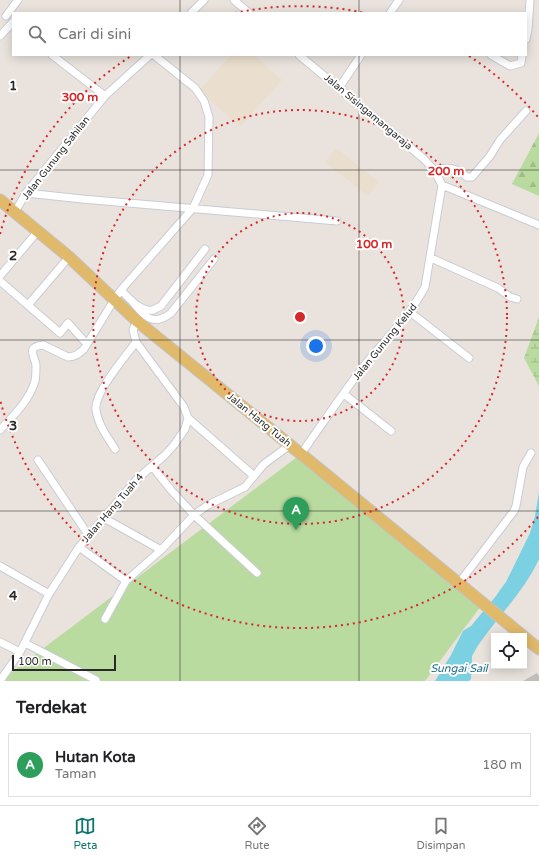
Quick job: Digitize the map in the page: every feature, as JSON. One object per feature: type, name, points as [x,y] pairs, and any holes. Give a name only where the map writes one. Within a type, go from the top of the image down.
[{"type":"main road","name":"Jalan Hang Tuah","points":[[1,202],[69,257],[136,321],[520,633]]},
{"type":"main road","name":"Jalan Hang Tuah","points":[[527,639],[539,649]]},
{"type":"street","points":[[12,21],[3,14],[18,0]]},
{"type":"street","points":[[192,12],[204,0]]},
{"type":"street","points":[[234,0],[248,12]]},
{"type":"street","points":[[391,12],[399,0]]},
{"type":"street","points":[[527,34],[530,0]]},
{"type":"street","points":[[0,36],[12,23]]},
{"type":"street","points":[[53,56],[105,96]]},
{"type":"street","name":"Jalan Gunung Sahilan","points":[[15,212],[26,192],[105,96],[149,56]]},
{"type":"street","points":[[0,430],[25,402],[34,382],[36,365],[32,355],[32,350],[43,345],[68,357],[77,356],[84,349],[121,290],[193,208],[208,175],[209,117],[204,101],[195,88],[155,56]]},
{"type":"street","name":"Jalan Sisingamangaraja","points":[[300,56],[411,147],[434,170]]},
{"type":"street","points":[[339,88],[361,56]]},
{"type":"street","points":[[493,56],[510,66],[522,64],[522,56]]},
{"type":"street","points":[[526,111],[500,140],[490,156],[472,177],[468,177],[452,168],[434,170],[442,185],[539,225]]},
{"type":"street","name":"Jalan Gunung Kelud","points":[[301,454],[367,362],[410,312],[425,286],[431,258],[442,185]]},
{"type":"street","points":[[26,192],[337,221]]},
{"type":"street","points":[[0,276],[38,231]]},
{"type":"street","points":[[131,300],[141,308],[152,310],[161,306],[205,249]]},
{"type":"street","points":[[28,306],[69,257]]},
{"type":"street","points":[[431,258],[498,288],[510,297],[517,299]]},
{"type":"street","points":[[121,290],[147,318],[154,320],[164,319],[171,313],[214,259]]},
{"type":"street","points":[[0,281],[60,332],[68,323],[87,344]]},
{"type":"street","points":[[410,312],[469,358]]},
{"type":"street","points":[[136,321],[133,330],[136,342],[184,407],[188,418],[254,476]]},
{"type":"street","points":[[115,449],[103,430],[98,417],[96,411],[96,399],[107,381],[136,342]]},
{"type":"street","points":[[344,394],[391,431]]},
{"type":"street","name":"Jalan Hang Tuah 4","points":[[0,681],[20,652],[49,594],[79,547],[137,479],[165,455],[174,445],[185,429],[188,418]]},
{"type":"street","points":[[105,619],[126,581],[161,550],[194,515],[208,505],[245,487],[264,464],[290,445]]},
{"type":"street","points":[[459,583],[514,511],[523,467],[531,453]]},
{"type":"street","points":[[38,460],[89,536]]},
{"type":"street","points":[[152,466],[170,490],[194,515],[257,572]]},
{"type":"street","points":[[104,518],[161,550]]},
{"type":"street","points":[[79,547],[126,581]]},
{"type":"street","points":[[0,566],[49,594]]},
{"type":"street","points":[[0,642],[20,652]]},
{"type":"street","points":[[25,643],[96,680]]},
{"type":"shaded area","points":[[230,56],[255,56],[282,80],[240,127],[199,91]]},
{"type":"shaded area","points":[[336,148],[379,182],[368,196],[325,162]]},
{"type":"green space","points":[[539,133],[539,196],[512,184]]},
{"type":"green space","points":[[539,317],[539,386],[524,358]]},
{"type":"green space","points":[[301,454],[481,606],[425,681],[0,681]]},
{"type":"water","name":"Sungai Sail","points":[[539,492],[539,559],[533,571],[477,647],[472,656],[471,679],[469,681],[435,681],[451,655],[463,631],[471,626],[506,582],[530,533],[535,516]]},
{"type":"building","points":[[537,673],[539,676],[539,681],[523,681]]},
{"type":"place","name":"Hutan Kota","points":[[296,530]]}]
